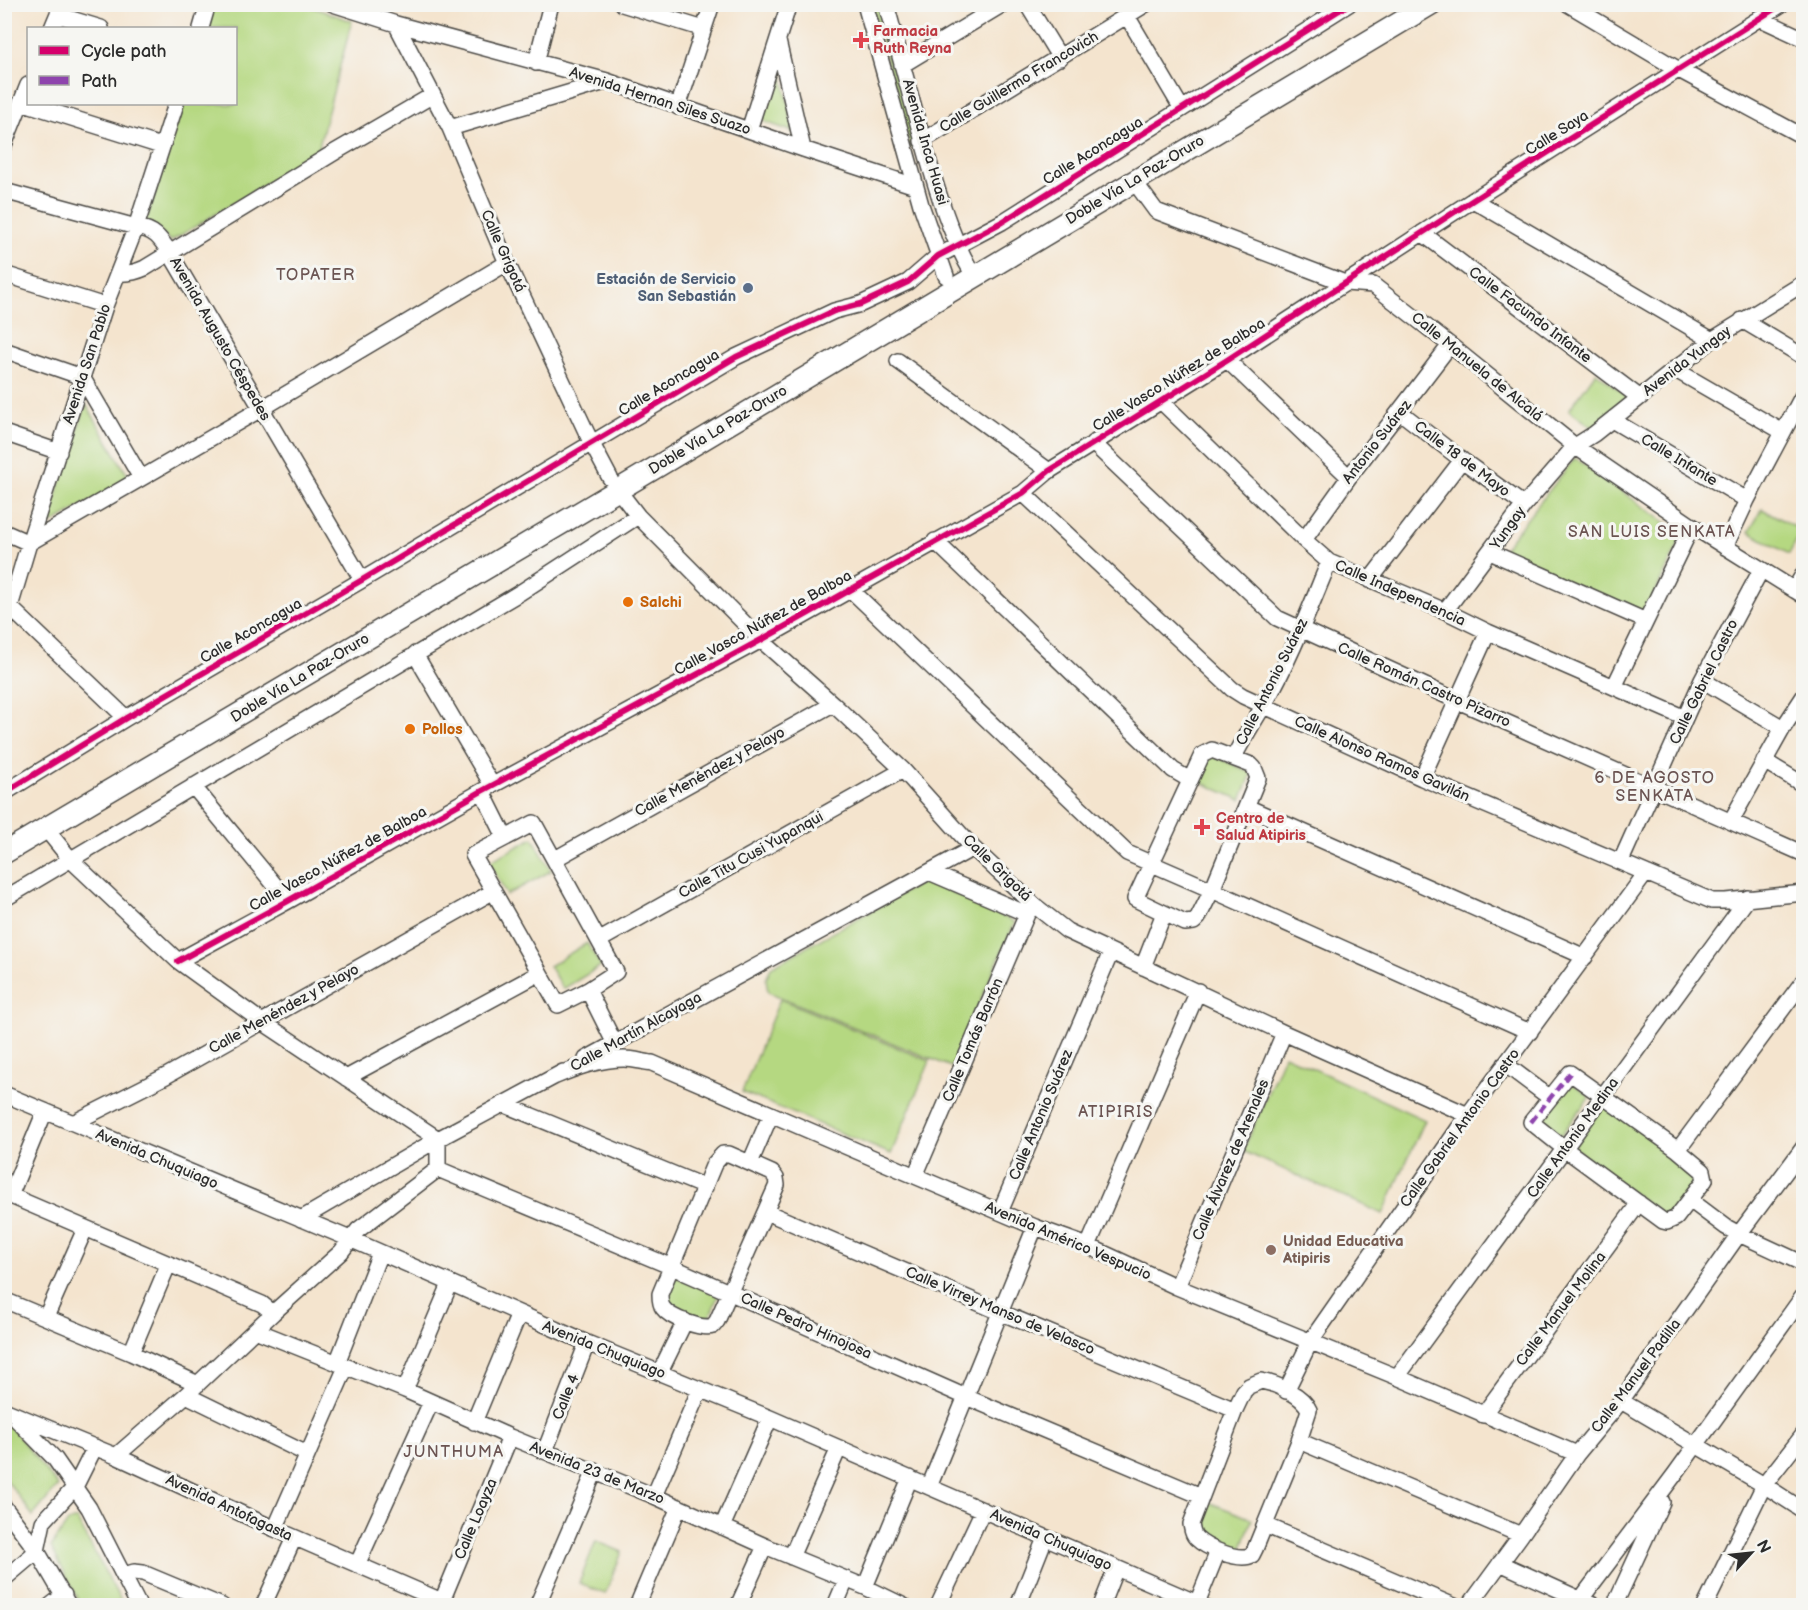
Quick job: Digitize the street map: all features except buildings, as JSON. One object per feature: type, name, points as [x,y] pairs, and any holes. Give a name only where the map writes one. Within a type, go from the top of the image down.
[{"type":"highway","name":"Doble Vía La Paz-Oruro","points":[[4,838],[614,484],[966,262],[1404,4]]},
{"type":"highway","name":"Doble Vía La Paz-Oruro","points":[[4,854],[614,484],[966,262],[1134,181],[1431,4]]},
{"type":"street","points":[[201,27],[208,4]]},
{"type":"street","name":"Avenida Hernan Siles Suazo","points":[[333,4],[396,24],[607,81],[915,186]]},
{"type":"street","points":[[536,63],[551,4]]},
{"type":"street","points":[[622,4],[704,29]]},
{"type":"street","points":[[678,106],[712,4]]},
{"type":"street","points":[[749,130],[789,4]]},
{"type":"street","name":"Avenida Inca Huasi","points":[[865,4],[915,186],[946,276]]},
{"type":"street","name":"Avenida Inca Huasi","points":[[886,4],[925,148],[947,218],[966,262]]},
{"type":"street","points":[[902,65],[1003,4]]},
{"type":"street","points":[[1027,4],[1060,58]]},
{"type":"street","name":"Calle Guillermo Francovich","points":[[908,160],[1060,58],[1146,4]]},
{"type":"street","name":"Calle Aconcagua","points":[[4,793],[126,718],[736,357],[834,311],[886,294],[908,282],[938,256],[966,262],[1002,222],[1349,4]]},
{"type":"street","points":[[1568,4],[1679,70],[1803,137]]},
{"type":"street","name":"Calle Saya","points":[[1345,283],[1679,70],[1697,56],[1782,4]]},
{"type":"street","points":[[58,16],[97,27]]},
{"type":"street","points":[[1127,16],[1182,109]]},
{"type":"street","points":[[1759,18],[1803,39]]},
{"type":"street","name":"Calle Grigotá","points":[[396,24],[450,128],[507,263],[591,442],[614,484],[638,516],[761,640],[903,770],[1030,909],[1067,931],[1111,952],[1284,1033],[1468,1115]]},
{"type":"street","points":[[778,40],[803,149]]},
{"type":"street","points":[[450,128],[607,81]]},
{"type":"street","points":[[4,145],[27,87]]},
{"type":"street","points":[[119,273],[136,272],[170,253],[433,95]]},
{"type":"street","points":[[21,102],[27,104]]},
{"type":"street","points":[[31,105],[162,146]]},
{"type":"street","name":"Avenida San Pablo","points":[[4,627],[105,306],[136,227],[176,105]]},
{"type":"street","name":"Calle Manuela de Alcalá","points":[[1134,181],[1156,211],[1345,283],[1373,285],[1575,446],[1692,526],[1799,593]]},
{"type":"street","name":"Avenida Augusto Céspedes","points":[[4,191],[148,229],[157,235],[170,253],[362,580]]},
{"type":"street","points":[[1473,200],[1712,340]]},
{"type":"street","name":"Calle Facundo Infante","points":[[1422,233],[1639,397]]},
{"type":"street","points":[[4,532],[29,543],[507,263]]},
{"type":"street","points":[[4,274],[105,306]]},
{"type":"street","name":"Calle Vasco Núñez de Balboa","points":[[178,961],[1023,493],[1049,471],[1345,283]]},
{"type":"street","name":"Avenida Yungay","points":[[1575,446],[1612,420],[1712,340],[1803,283]]},
{"type":"street","points":[[1742,320],[1803,357]]},
{"type":"street","name":"Antonio Suárez","points":[[1304,540],[1450,345]]},
{"type":"street","points":[[4,350],[82,377],[141,478]]},
{"type":"street","points":[[1227,360],[1349,477]]},
{"type":"street","points":[[898,361],[1049,471]]},
{"type":"street","points":[[1674,369],[1783,432]]},
{"type":"street","points":[[1725,547],[1803,393]]},
{"type":"street","name":"Calle Independencia","points":[[1160,400],[1329,562],[1685,718]]},
{"type":"street","name":"Calle 18 de Mayo","points":[[1400,412],[1524,505]]},
{"type":"street","name":"Calle Infante","points":[[1612,420],[1747,500]]},
{"type":"street","points":[[4,433],[59,452]]},
{"type":"street","name":"Calle Román Castro Pizarro","points":[[1093,443],[1277,618],[1803,854]]},
{"type":"street","name":"Yungay","points":[[1445,611],[1524,505],[1575,446]]},
{"type":"street","points":[[1370,580],[1462,460]]},
{"type":"street","name":"Calle Alonso Ramos Gavilán","points":[[1023,493],[1232,689],[1263,705],[1422,778],[1712,901],[1803,893]]},
{"type":"street","points":[[4,898],[551,573],[638,516]]},
{"type":"street","points":[[1614,687],[1692,526]]},
{"type":"street","points":[[934,541],[1173,770],[1190,780]]},
{"type":"street","points":[[1490,552],[1646,621]]},
{"type":"street","name":"Calle Antonio Suárez","points":[[1164,913],[1135,899],[1150,863],[1202,755],[1216,751],[1234,757],[1301,630],[1329,562]]},
{"type":"street","name":"Calle Gabriel Castro","points":[[1621,861],[1701,680],[1761,570]]},
{"type":"street","points":[[1799,593],[1803,573]]},
{"type":"street","points":[[850,589],[1127,853],[1530,1032]]},
{"type":"street","points":[[11,608],[126,718]]},
{"type":"street","points":[[1422,778],[1488,632]]},
{"type":"street","points":[[415,654],[487,788],[505,837]]},
{"type":"street","points":[[1701,680],[1783,728]]},
{"type":"street","points":[[1731,820],[1803,696]]},
{"type":"street","name":"Calle Menéndez y Pelayo","points":[[555,859],[833,704]]},
{"type":"street","points":[[1143,967],[1164,913],[1185,923],[1194,922],[1212,890],[1258,778],[1251,765],[1234,757]]},
{"type":"street","points":[[1764,761],[1803,785]]},
{"type":"street","name":"Calle Titu Cusi Yupanqui","points":[[600,940],[903,770]]},
{"type":"street","points":[[193,786],[288,901]]},
{"type":"street","points":[[1247,807],[1585,957]]},
{"type":"street","points":[[534,823],[616,972],[558,1005],[473,855],[505,837],[534,823]]},
{"type":"street","points":[[46,829],[71,860],[178,961],[261,1021],[438,1139],[438,1169],[365,1224],[341,1252],[186,1395],[116,1456]]},
{"type":"street","name":"Calle Martín Alcayaga","points":[[301,1219],[438,1139],[974,848]]},
{"type":"street","points":[[929,872],[1030,909]]},
{"type":"street","name":"Calle Gabriel Antonio Castro","points":[[1286,1391],[1310,1342],[1468,1115],[1646,873]]},
{"type":"street","name":"Calle Menéndez y Pelayo","points":[[73,1123],[166,1076],[494,891]]},
{"type":"street","name":"Calle Antonio Medina","points":[[1397,1377],[1748,898]]},
{"type":"street","name":"Calle Tomás Barrón","points":[[915,1176],[1030,909]]},
{"type":"street","name":"Calle Antonio Suárez","points":[[1000,1212],[1111,952]]},
{"type":"street","points":[[346,1078],[540,973]]},
{"type":"street","points":[[1678,1150],[1803,980]]},
{"type":"street","points":[[588,990],[615,1044]]},
{"type":"street","points":[[1088,1246],[1198,991]]},
{"type":"street","name":"Calle Álvarez de Arenales","points":[[1177,1287],[1284,1033]]},
{"type":"street","name":"Avenida Américo Vespucio","points":[[556,1076],[603,1061],[627,1059],[652,1063],[1035,1227],[1088,1246],[1177,1287],[1577,1454]]},
{"type":"street","points":[[1505,1064],[1549,1097]]},
{"type":"street","points":[[1570,1073],[1603,1096],[1700,1167],[1705,1175],[1705,1180],[1676,1218],[1667,1222],[1531,1122],[1570,1073]]},
{"type":"street","name":"Avenida Chuquiago","points":[[4,1094],[350,1239],[587,1343],[770,1418],[1193,1603]]},
{"type":"street","points":[[503,1104],[705,1187]]},
{"type":"street","points":[[45,1112],[7,1195],[262,1304],[273,1313]]},
{"type":"street","points":[[750,1163],[771,1114]]},
{"type":"street","name":"Calle Manuel Padilla","points":[[1469,1605],[1577,1454],[1621,1401],[1739,1234],[1799,1162],[1803,1147]]},
{"type":"street","points":[[723,1154],[729,1154],[772,1173],[777,1185],[717,1321],[713,1326],[703,1327],[668,1313],[662,1308],[660,1294],[705,1187],[714,1164],[723,1154]]},
{"type":"street","name":"Calle Pedro Hinojosa","points":[[438,1169],[672,1267],[966,1397],[1201,1496]]},
{"type":"street","points":[[1690,1200],[1726,1227],[1803,1264]]},
{"type":"street","name":"Calle Manuel Molina","points":[[1483,1415],[1639,1203]]},
{"type":"street","name":"Calle Virrey Manso de Velasco","points":[[766,1212],[1235,1410]]},
{"type":"street","points":[[929,1487],[1035,1227]]},
{"type":"street","points":[[46,1317],[85,1229]]},
{"type":"street","points":[[275,1529],[342,1365],[380,1252]]},
{"type":"street","points":[[131,1353],[168,1265]]},
{"type":"street","points":[[405,1390],[450,1284]]},
{"type":"street","points":[[1500,1563],[1588,1602],[1695,1445],[1803,1295]]},
{"type":"street","points":[[4,1300],[131,1353],[198,1384]]},
{"type":"street","points":[[474,1422],[519,1314]]},
{"type":"street","points":[[660,1372],[685,1321]]},
{"type":"street","name":"Avenida 23 de Marzo","points":[[255,1330],[405,1390],[474,1422],[654,1496],[904,1605]]},
{"type":"street","name":"Calle 4","points":[[545,1451],[587,1343]]},
{"type":"street","points":[[1268,1382],[1304,1402],[1309,1410],[1266,1525],[1252,1555],[1247,1558],[1218,1551],[1200,1542],[1192,1532],[1191,1524],[1235,1410],[1244,1391],[1255,1383],[1268,1382]]},
{"type":"street","points":[[654,1496],[700,1389]]},
{"type":"street","points":[[186,1395],[307,1454]]},
{"type":"street","points":[[1621,1401],[1764,1485],[1803,1511]]},
{"type":"street","points":[[357,1565],[431,1402]]},
{"type":"street","points":[[7,1410],[55,1459],[75,1487],[89,1508],[139,1605]]},
{"type":"street","name":"Avenida Antofagasta","points":[[7,1410],[116,1456],[294,1538],[447,1603]]},
{"type":"street","points":[[722,1527],[770,1418]]},
{"type":"street","points":[[1705,1605],[1764,1485],[1803,1434]]},
{"type":"street","name":"Calle Loayza","points":[[447,1603],[510,1437]]},
{"type":"street","points":[[1299,1441],[1521,1535]]},
{"type":"street","points":[[4,1579],[37,1551],[43,1522],[75,1487],[95,1447]]},
{"type":"street","points":[[791,1557],[839,1448]]},
{"type":"street","points":[[537,1605],[595,1471]]},
{"type":"street","points":[[1614,1605],[1675,1474]]},
{"type":"street","points":[[865,1587],[910,1478]]},
{"type":"street","points":[[4,1507],[37,1551],[67,1600],[50,1605]]},
{"type":"street","points":[[637,1605],[679,1507]]},
{"type":"street","points":[[938,1605],[983,1510]]},
{"type":"street","points":[[1266,1525],[1454,1605]]},
{"type":"street","points":[[263,1605],[294,1538]]},
{"type":"street","points":[[1018,1605],[1045,1538]]},
{"type":"street","points":[[738,1605],[765,1546]]},
{"type":"street","points":[[1193,1603],[1218,1551]]},
{"type":"street","points":[[1101,1605],[1116,1568]]},
{"type":"street","points":[[124,1575],[134,1572],[143,1573],[222,1605]]},
{"type":"street","points":[[836,1605],[846,1580]]},
{"type":"green space","points":[[212,5],[306,5],[352,21],[317,153],[171,241],[146,221],[182,105],[237,105],[237,27],[205,27]]},
{"type":"green space","points":[[872,5],[881,5],[917,144],[914,148],[910,146]]},
{"type":"green space","points":[[777,69],[781,69],[794,132],[765,122],[762,116]]},
{"type":"green space","points":[[1596,372],[1632,400],[1595,429],[1569,410]]},
{"type":"green space","points":[[86,404],[130,479],[46,527]]},
{"type":"green space","points":[[1575,458],[1683,535],[1644,615],[1500,553]]},
{"type":"green space","points":[[1762,509],[1802,530],[1789,554],[1749,532]]},
{"type":"green space","points":[[1210,754],[1252,773],[1241,800],[1198,781]]},
{"type":"green space","points":[[533,838],[551,871],[507,895],[489,862]]},
{"type":"green space","points":[[926,880],[1015,922],[951,1067],[768,992],[766,979],[771,967]]},
{"type":"green space","points":[[587,943],[601,966],[563,989],[549,966]]},
{"type":"green space","points":[[780,999],[930,1061],[891,1154],[742,1092]]},
{"type":"green space","points":[[1284,1055],[1425,1120],[1383,1214],[1243,1151]]},
{"type":"green space","points":[[1566,1078],[1590,1097],[1561,1135],[1537,1117]]},
{"type":"green space","points":[[1606,1103],[1700,1176],[1675,1213],[1666,1218],[1573,1147]]},
{"type":"green space","points":[[676,1276],[719,1294],[707,1323],[664,1305]]},
{"type":"green space","points":[[5,1421],[58,1486],[33,1516],[5,1478]]},
{"type":"green space","points":[[1208,1502],[1252,1519],[1241,1550],[1197,1533]]},
{"type":"green space","points":[[77,1520],[123,1605],[81,1605],[51,1547],[68,1522]]},
{"type":"green space","points":[[596,1541],[622,1552],[605,1594],[579,1583]]},
{"type":"marked path","points":[[1531,1122],[1570,1073]]},
{"type":"cycle path","points":[[4,793],[126,718],[736,357],[834,311],[861,304],[908,282],[938,256],[1002,222],[1349,4]]},
{"type":"cycle path","points":[[178,961],[1023,493],[1049,471],[1227,360],[1473,200],[1782,4]]},
{"type":"place","name":"Farmacia Ruth Reyna","points":[[861,40]]},
{"type":"place","name":"Estación de Servicio San Sebastián","points":[[748,288]]},
{"type":"place","name":"Salchi","points":[[628,602]]},
{"type":"place","name":"Pollos","points":[[410,729]]},
{"type":"place","name":"Centro de Salud Atipiris","points":[[1202,827]]},
{"type":"place","name":"Unidad Educativa Atipiris","points":[[1271,1250]]},
{"type":"district","name":"TOPATER","points":[[316,275]]},
{"type":"district","name":"SAN LUIS SENKATA","points":[[1652,532]]},
{"type":"district","name":"6 DE AGOSTO SENKATA","points":[[1655,787]]},
{"type":"district","name":"ATIPIRIS","points":[[1116,1112]]},
{"type":"district","name":"JUNTHUMA","points":[[454,1452]]}]
